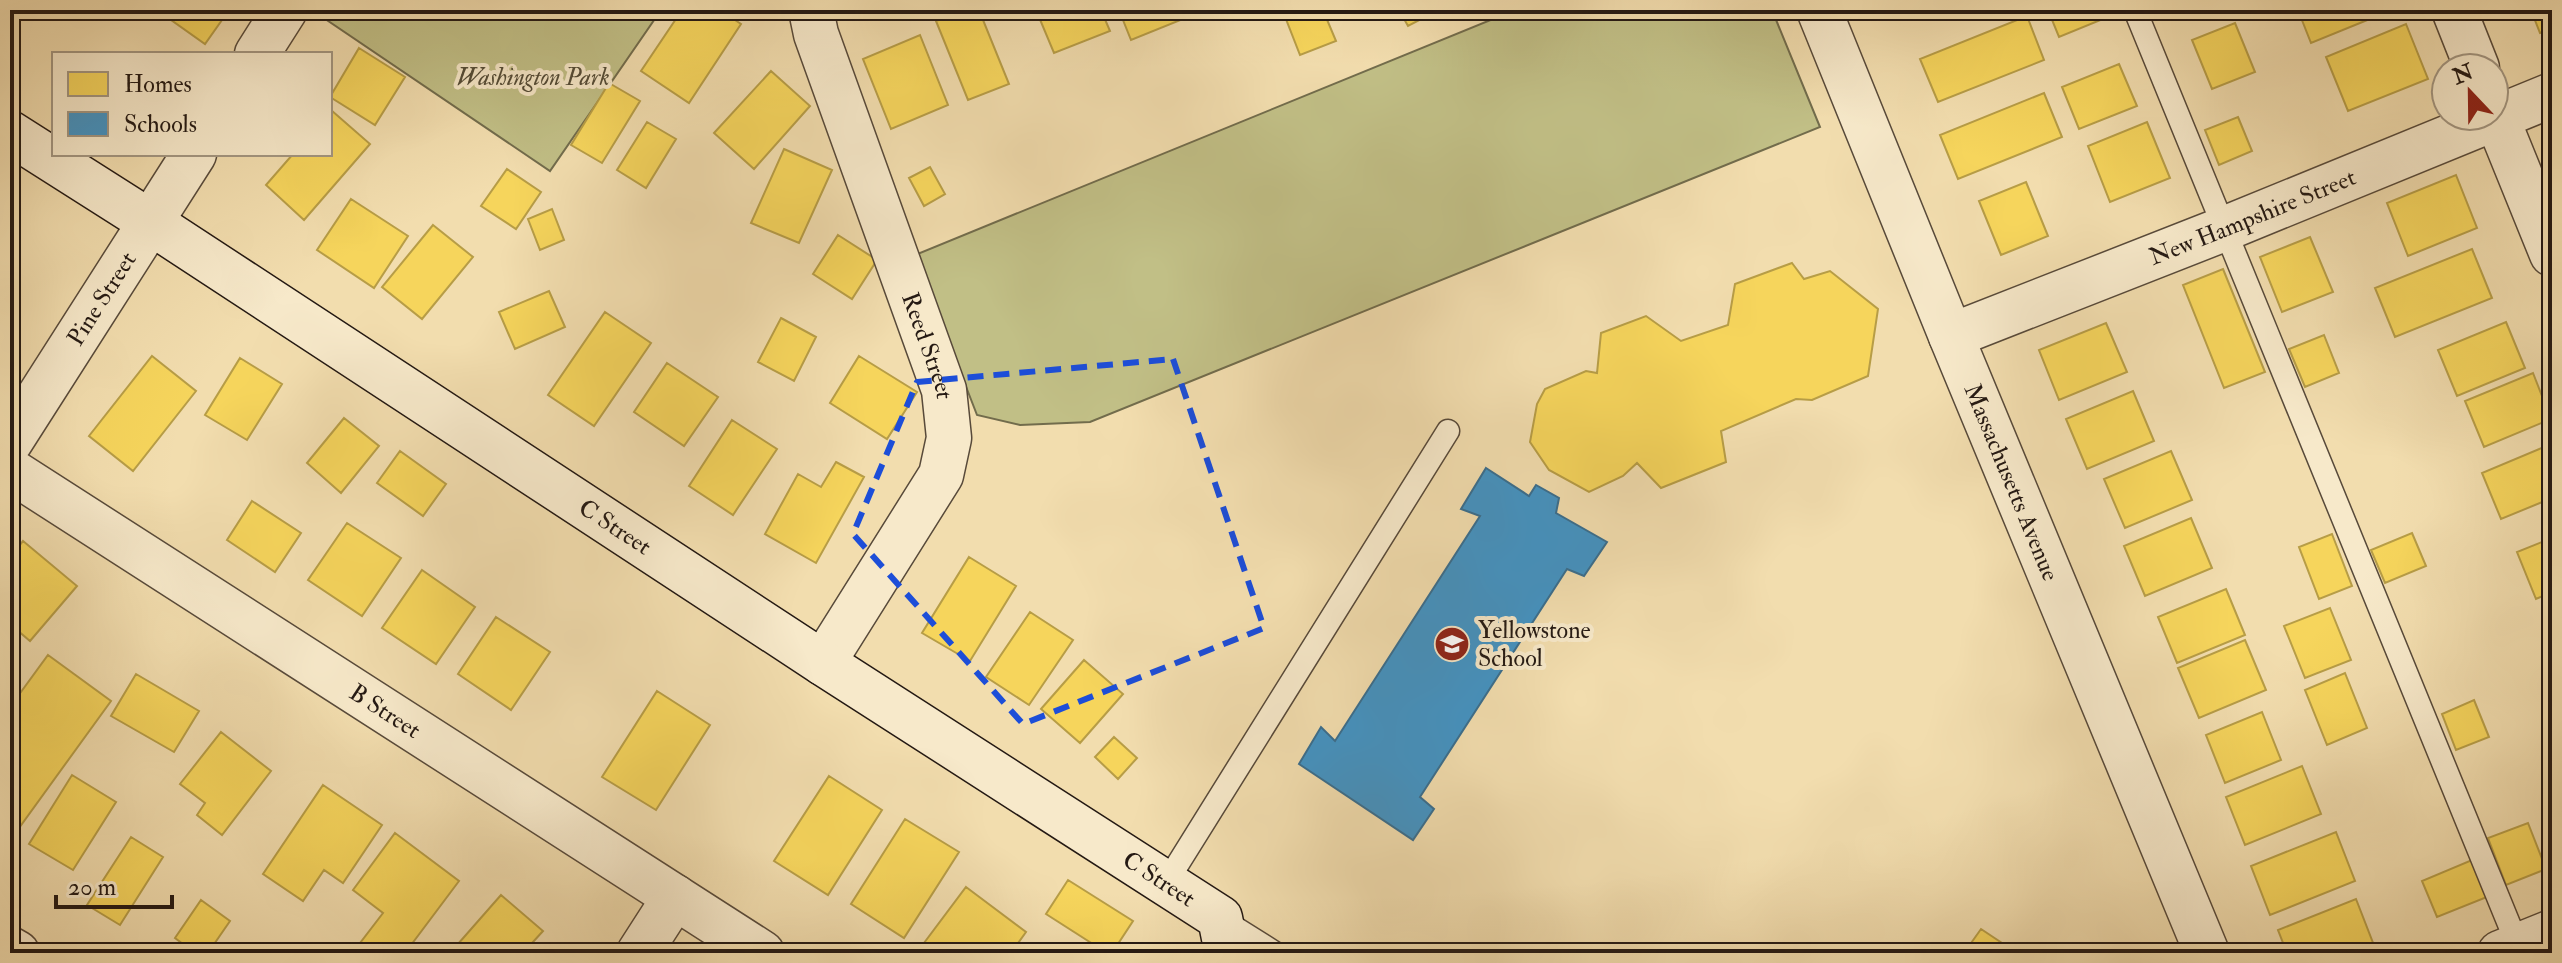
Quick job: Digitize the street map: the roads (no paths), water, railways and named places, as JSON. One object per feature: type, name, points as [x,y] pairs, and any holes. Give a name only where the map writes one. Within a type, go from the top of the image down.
[{"type":"street","points":[[258,52],[285,10]]},
{"type":"street","name":"Reed Street","points":[[811,10],[816,34],[944,390],[949,438],[941,475],[823,663]]},
{"type":"street","name":"Massachusetts Avenue","points":[[1819,10],[2207,953]]},
{"type":"street","points":[[2454,10],[2471,52]]},
{"type":"street","name":"New Hampshire Street","points":[[2510,109],[2552,95]]},
{"type":"street","name":"New Hampshire Street","points":[[1951,336],[2224,229],[2453,132]]},
{"type":"street","points":[[2502,132],[2552,254]]},
{"type":"street","name":"C Street","points":[[10,133],[1166,883],[1223,936]]},
{"type":"street","name":"Pine Street","points":[[10,442],[193,156]]},
{"type":"street","name":"B Street","points":[[10,470],[762,953]]},
{"type":"street","points":[[639,953],[675,897]]},
{"type":"street","points":[[10,949],[17,953]]},
{"type":"lane","points":[[2135,10],[2524,944]]},
{"type":"lane","points":[[1166,883],[1448,431]]},
{"type":"lane","points":[[1223,936],[1275,953]]},
{"type":"place","name":"Yellowstone School","points":[[1452,644]]},
{"type":"park label","name":"Washington Park","points":[[533,77]]}]
